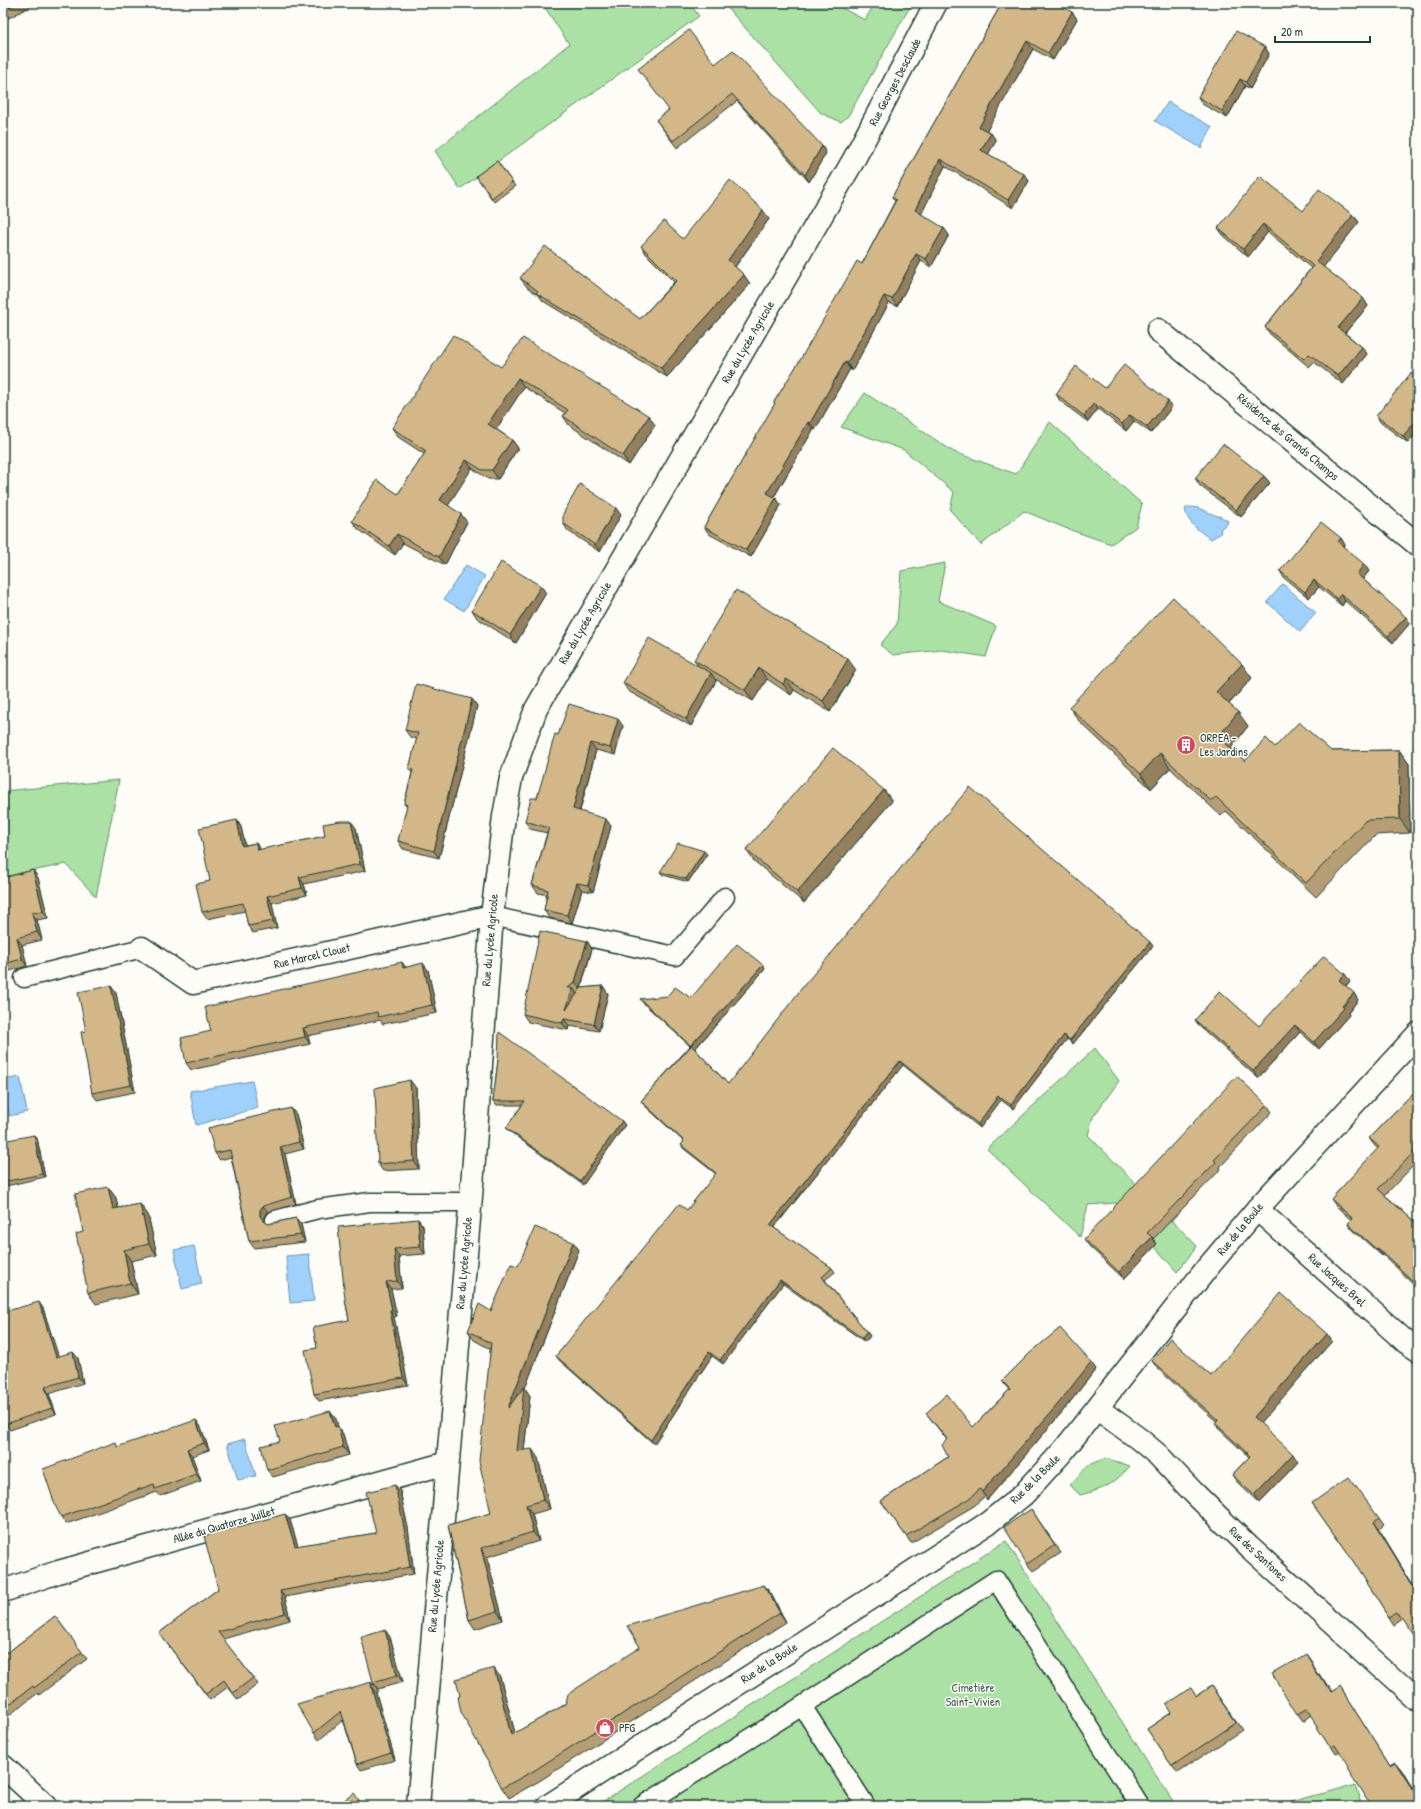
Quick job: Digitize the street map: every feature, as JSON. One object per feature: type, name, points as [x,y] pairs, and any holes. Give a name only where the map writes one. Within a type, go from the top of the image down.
[{"type":"street","name":"Rue Georges Desclaude","points":[[853,162],[936,3]]},
{"type":"street","name":"Rue du Lycée Agricole","points":[[418,1806],[470,1202],[492,916],[504,816],[511,778],[536,709],[853,162]]},
{"type":"street","name":"Résidence des Grands Champs","points":[[1158,330],[1418,545]]},
{"type":"street","name":"Rue Marcel Clouet","points":[[142,948],[193,983],[492,916]]},
{"type":"street","name":"Rue de la Boule","points":[[548,1806],[988,1523],[1022,1495],[1063,1451],[1098,1409],[1208,1267],[1257,1209],[1418,1034]]},
{"type":"street","name":"Rue Jacques Brel","points":[[1257,1209],[1406,1342],[1418,1350]]},
{"type":"street","name":"Rue des Santones","points":[[1098,1409],[1158,1455],[1249,1547],[1418,1700]]},
{"type":"street","name":"Allée du Quatorze Juillet","points":[[3,1591],[66,1570],[447,1463]]},
{"type":"street","points":[[3,1766],[46,1806]]},
{"type":"lane","points":[[492,916],[675,956],[725,897]]},
{"type":"lane","points":[[24,978],[142,948]]},
{"type":"lane","points":[[274,1220],[318,1210],[370,1202],[470,1202]]},
{"type":"lane","points":[[642,1806],[802,1706],[996,1580],[1140,1806]]},
{"type":"lane","points":[[802,1706],[866,1806]]},
{"type":"green space","points":[[542,3],[689,3],[699,16],[460,189],[435,151],[569,44]]},
{"type":"green space","points":[[723,3],[832,3],[865,20],[875,3],[912,3],[848,116],[841,122],[821,113]]},
{"type":"green space","points":[[865,393],[954,452],[1016,474],[1050,422],[1142,504],[1136,527],[1111,544],[1065,528],[1024,511],[981,545],[950,510],[954,492],[904,450],[841,427]]},
{"type":"green space","points":[[945,563],[938,601],[996,626],[986,657],[942,650],[893,655],[880,645],[897,624],[901,571]]},
{"type":"green space","points":[[119,780],[96,897],[66,864],[3,877],[3,791]]},
{"type":"green space","points":[[1095,1048],[1119,1081],[1093,1117],[1088,1135],[1197,1246],[1177,1272],[1116,1203],[1088,1205],[1080,1237],[987,1149]]},
{"type":"green space","points":[[1106,1458],[1130,1466],[1119,1478],[1108,1485],[1096,1491],[1080,1495],[1070,1485],[1088,1465]]},
{"type":"green space","name":"Cimetière Saint-Vivien","points":[[1006,1541],[1176,1806],[596,1806]]},
{"type":"green space","points":[[1355,1783],[1362,1806],[1274,1806]]},
{"type":"water","points":[[1168,102],[1212,127],[1201,148],[1155,121]]},
{"type":"water","points":[[1188,507],[1199,508],[1221,517],[1228,521],[1227,524],[1221,528],[1220,534],[1211,539],[1191,523],[1185,509]]},
{"type":"water","points":[[466,565],[485,576],[464,611],[444,599]]},
{"type":"water","points":[[1283,584],[1316,613],[1300,632],[1267,602]]},
{"type":"water","points":[[20,1077],[27,1112],[9,1116],[3,1080]]},
{"type":"water","points":[[252,1081],[258,1108],[196,1125],[190,1091]]},
{"type":"water","points":[[194,1246],[202,1284],[182,1289],[174,1250]]},
{"type":"water","points":[[309,1254],[314,1301],[290,1303],[286,1256]]},
{"type":"water","points":[[245,1439],[256,1476],[238,1480],[227,1444]]},
{"type":"building","points":[[3,3],[18,3],[3,11]]},
{"type":"building","points":[[1002,3],[1056,3],[1072,12],[1048,53],[1027,41],[979,127],[991,133],[981,150],[1024,174],[1008,200],[940,159],[915,210],[944,228],[926,259],[916,254],[892,299],[884,296],[847,363],[845,362],[810,423],[808,422],[767,493],[776,498],[746,550],[704,527],[775,403],[774,402],[857,261],[862,264],[896,200],[892,197]]},
{"type":"building","points":[[689,30],[715,64],[733,50],[822,146],[805,175],[732,94],[673,141],[656,120],[669,110],[638,69]]},
{"type":"building","points":[[1236,31],[1265,47],[1246,82],[1240,79],[1222,111],[1198,97]]},
{"type":"building","points":[[497,161],[512,182],[492,198],[476,176]]},
{"type":"building","points":[[1260,176],[1303,211],[1319,189],[1353,215],[1316,261],[1363,298],[1338,328],[1362,347],[1338,376],[1309,354],[1304,359],[1265,327],[1313,266],[1263,224],[1243,249],[1218,228]]},
{"type":"building","points":[[730,180],[763,210],[728,260],[744,275],[661,368],[536,293],[538,291],[520,278],[545,246],[640,319],[676,281],[641,246],[664,221],[683,239]]},
{"type":"building","points":[[453,335],[501,367],[523,338],[649,416],[623,456],[563,416],[568,410],[518,378],[488,424],[512,440],[492,470],[482,470],[466,460],[440,500],[461,514],[439,557],[397,534],[389,546],[352,521],[377,480],[398,494],[426,451],[392,428]]},
{"type":"building","points":[[1124,365],[1168,401],[1147,427],[1130,415],[1122,424],[1094,403],[1084,416],[1056,394],[1076,366],[1105,388]]},
{"type":"building","points":[[1411,373],[1418,379],[1418,423],[1416,421],[1403,436],[1376,416]]},
{"type":"building","points":[[1223,444],[1264,476],[1236,510],[1195,478]]},
{"type":"building","points":[[580,484],[616,508],[595,545],[563,523],[563,514]]},
{"type":"building","points":[[1321,522],[1341,538],[1338,542],[1364,564],[1357,574],[1406,617],[1388,636],[1341,594],[1337,599],[1314,580],[1305,592],[1280,571]]},
{"type":"building","points":[[501,562],[541,586],[510,635],[472,610]]},
{"type":"building","points":[[736,590],[848,659],[823,701],[786,679],[783,684],[759,668],[745,690],[694,660]]},
{"type":"building","name":"ORPEA - Les Jardins","points":[[1173,597],[1242,664],[1216,692],[1238,712],[1218,737],[1245,761],[1266,738],[1275,747],[1299,722],[1331,751],[1399,750],[1400,819],[1366,820],[1306,883],[1216,797],[1211,801],[1160,753],[1141,774],[1069,707]]},
{"type":"building","points":[[649,638],[711,673],[686,719],[623,683]]},
{"type":"building","points":[[416,684],[472,699],[434,851],[398,841],[407,805],[404,804],[413,770],[409,769],[418,733],[405,730]]},
{"type":"building","points":[[569,704],[618,719],[610,748],[590,743],[573,809],[606,819],[588,885],[577,883],[567,915],[544,910],[548,890],[532,885],[549,828],[525,821],[531,798],[537,798],[555,734],[558,735]]},
{"type":"building","points":[[833,748],[884,790],[797,892],[746,850]]},
{"type":"building","points":[[970,787],[1150,942],[1070,1040],[1064,1035],[1011,1105],[998,1096],[978,1124],[900,1061],[770,1225],[832,1268],[822,1277],[867,1332],[862,1338],[780,1280],[720,1360],[709,1352],[651,1440],[556,1356],[679,1204],[687,1210],[716,1173],[681,1145],[684,1141],[641,1101],[691,1046],[640,999],[667,996],[675,987],[691,998],[737,944],[763,965],[691,1045],[728,1084],[805,984],[912,854]]},
{"type":"building","points":[[237,820],[242,846],[256,843],[257,850],[325,836],[323,824],[351,821],[360,864],[299,877],[302,888],[267,896],[273,921],[248,926],[243,903],[202,912],[196,884],[210,881],[199,828]]},
{"type":"building","points":[[678,843],[704,851],[686,879],[660,872]]},
{"type":"building","points":[[33,870],[43,911],[32,913],[37,932],[17,938],[22,959],[3,964],[3,878]]},
{"type":"building","points":[[540,931],[587,941],[575,982],[568,988],[573,988],[566,1010],[581,988],[603,986],[594,1024],[564,1019],[562,1023],[523,1014]]},
{"type":"building","points":[[1324,956],[1345,974],[1339,980],[1354,993],[1342,1006],[1344,1008],[1314,1042],[1295,1025],[1253,1071],[1195,1020],[1220,991],[1259,1026]]},
{"type":"building","points":[[402,962],[403,968],[423,963],[432,1005],[378,1017],[377,1012],[303,1028],[305,1037],[186,1063],[181,1038],[211,1031],[205,1007]]},
{"type":"building","points":[[111,986],[131,1085],[92,1093],[81,1032],[86,1031],[78,992]]},
{"type":"building","points":[[499,1032],[622,1121],[580,1181],[506,1128],[525,1101],[493,1101],[498,1060]]},
{"type":"building","points":[[1237,1076],[1267,1105],[1214,1160],[1216,1162],[1147,1233],[1152,1237],[1119,1272],[1084,1239]]},
{"type":"building","points":[[410,1080],[414,1161],[378,1164],[375,1088]]},
{"type":"building","points":[[1418,1088],[1418,1148],[1378,1189],[1417,1224],[1418,1223],[1418,1286],[1378,1248],[1376,1249],[1348,1224],[1352,1218],[1331,1199],[1379,1147],[1369,1138]]},
{"type":"building","points":[[291,1108],[299,1142],[280,1147],[292,1197],[263,1206],[260,1210],[260,1216],[268,1224],[296,1218],[301,1235],[249,1241],[230,1150],[215,1153],[208,1128]]},
{"type":"building","points":[[34,1135],[42,1174],[3,1182],[3,1149],[5,1148],[3,1141]]},
{"type":"building","points":[[108,1187],[113,1209],[140,1204],[149,1244],[124,1250],[130,1283],[88,1293],[76,1234],[83,1232],[75,1194]]},
{"type":"building","points":[[418,1219],[420,1247],[394,1249],[397,1281],[386,1282],[403,1378],[314,1394],[305,1350],[317,1348],[313,1327],[349,1320],[345,1299],[338,1227]]},
{"type":"building","points":[[535,1227],[573,1242],[508,1408],[524,1387],[517,1451],[532,1449],[543,1500],[526,1505],[533,1532],[481,1548],[497,1611],[469,1620],[448,1525],[491,1513],[479,1461],[491,1343],[468,1331],[479,1304],[491,1311],[511,1264],[518,1266]]},
{"type":"building","points":[[1281,1293],[1327,1334],[1254,1417],[1293,1454],[1254,1495],[1232,1475],[1250,1456],[1215,1423],[1218,1420],[1152,1361],[1170,1338],[1211,1376]]},
{"type":"building","points":[[39,1302],[56,1357],[73,1352],[78,1377],[45,1387],[52,1408],[6,1424],[3,1416],[3,1319],[5,1319],[3,1312]]},
{"type":"building","points":[[1060,1328],[1091,1362],[1058,1404],[982,1492],[980,1489],[969,1499],[906,1536],[881,1501],[948,1457],[942,1445],[947,1439],[926,1413],[947,1394],[973,1427],[1010,1389],[1002,1381],[1030,1353]]},
{"type":"building","points":[[330,1411],[335,1427],[338,1426],[343,1447],[267,1470],[261,1446],[280,1441],[275,1426]]},
{"type":"building","points":[[196,1420],[204,1443],[187,1449],[196,1474],[155,1489],[154,1484],[61,1517],[55,1505],[43,1469],[116,1442],[117,1447]]},
{"type":"building","points":[[1349,1477],[1379,1518],[1374,1522],[1418,1594],[1418,1643],[1398,1612],[1389,1617],[1353,1561],[1312,1503]]},
{"type":"building","points":[[395,1485],[403,1522],[410,1567],[280,1591],[285,1613],[218,1632],[253,1678],[233,1693],[224,1680],[206,1694],[159,1633],[218,1589],[204,1536],[285,1514],[295,1546],[376,1533],[366,1492]]},
{"type":"building","points":[[1031,1509],[1055,1545],[1027,1564],[1004,1527]]},
{"type":"building","points":[[764,1585],[780,1613],[535,1770],[502,1788],[461,1712],[458,1697],[460,1696],[456,1679],[494,1668],[511,1735],[566,1704],[568,1694],[640,1647],[627,1626]]},
{"type":"building","points":[[55,1616],[82,1652],[3,1709],[3,1647],[7,1653]]},
{"type":"building","points":[[385,1630],[397,1675],[373,1682],[361,1637]]},
{"type":"building","points":[[1306,1654],[1330,1693],[1340,1687],[1390,1766],[1395,1763],[1418,1799],[1418,1806],[1372,1806],[1334,1746],[1331,1748],[1306,1709],[1297,1714],[1272,1674]]},
{"type":"building","points":[[371,1682],[371,1685],[374,1684],[371,1686],[391,1753],[357,1764],[341,1711],[314,1733],[297,1704]]},
{"type":"building","points":[[1211,1686],[1236,1723],[1172,1766],[1147,1729],[1171,1713],[1166,1705],[1191,1688],[1196,1696]]},
{"type":"building","points":[[354,1793],[363,1806],[336,1806]]},
{"type":"place","name":"ORPEA - Les Jardins","points":[[1186,745]]},
{"type":"place","name":"PFG","points":[[605,1728]]}]
